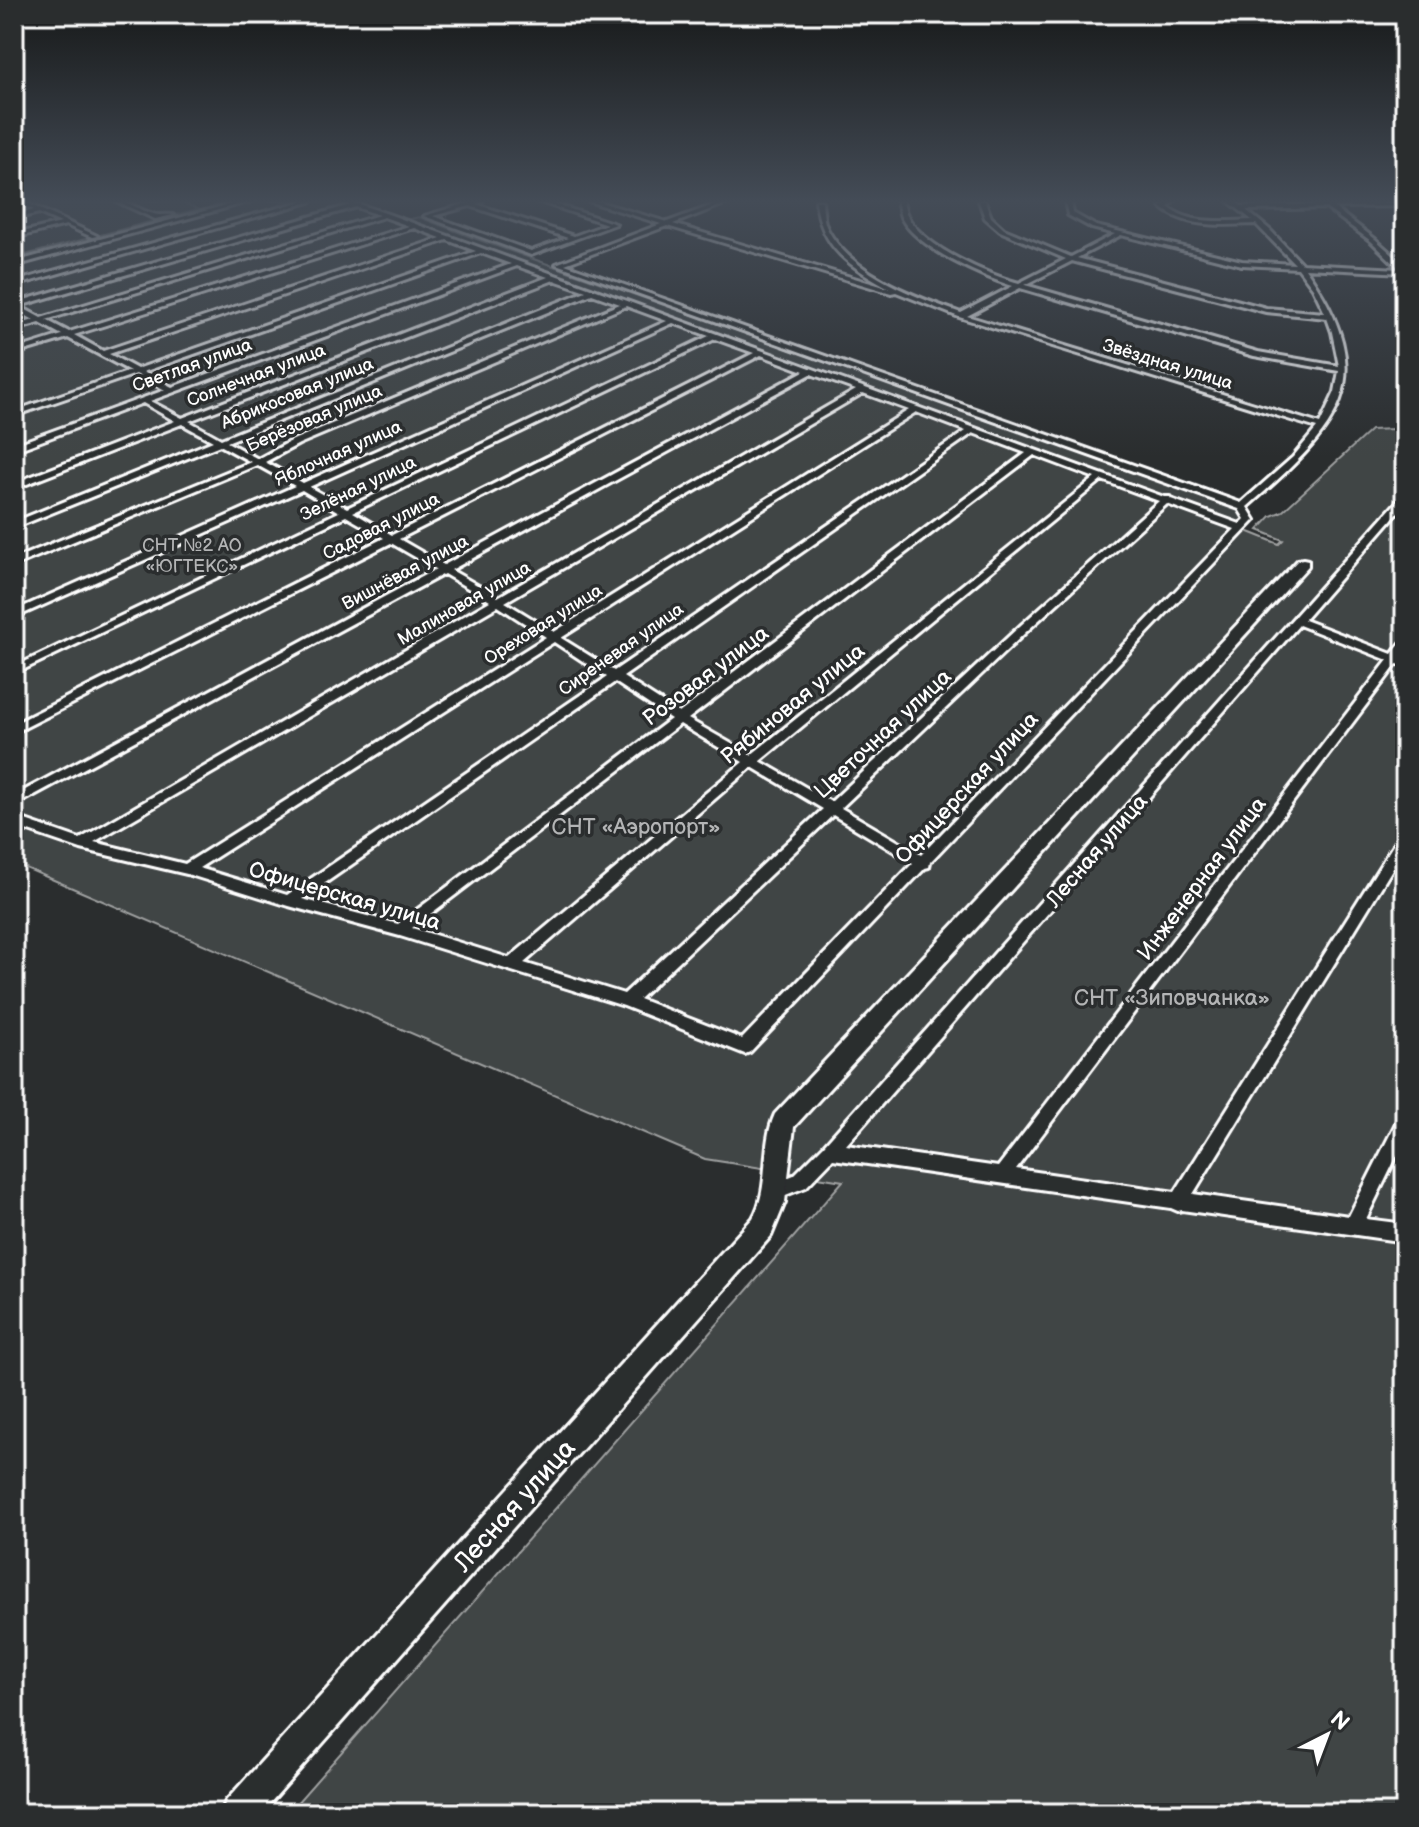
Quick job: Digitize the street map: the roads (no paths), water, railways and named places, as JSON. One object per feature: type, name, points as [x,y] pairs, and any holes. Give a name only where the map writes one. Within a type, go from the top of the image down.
[{"type":"street","points":[[14,306],[81,286]]},
{"type":"street","points":[[14,328],[151,286]]},
{"type":"street","points":[[14,352],[223,286]]},
{"type":"street","points":[[104,353],[309,286]]},
{"type":"street","points":[[14,414],[380,286]]},
{"type":"street","name":"Светлая улица","points":[[14,448],[456,286]]},
{"type":"street","name":"Солнечная улица","points":[[14,486],[531,286]]},
{"type":"street","points":[[580,286],[1241,528],[1250,520],[1242,507],[617,286]]},
{"type":"street","points":[[866,286],[905,294]]},
{"type":"street","name":"Звёздная улица","points":[[892,286],[961,316],[1322,427]]},
{"type":"street","points":[[961,316],[1018,286]]},
{"type":"street","points":[[1020,286],[1257,354],[1342,369]]},
{"type":"street","points":[[1175,286],[1266,310],[1330,316]]},
{"type":"street","points":[[1242,507],[1298,457],[1322,427],[1343,378],[1339,341],[1330,316],[1312,286]]},
{"type":"street","name":"Абрикосовая улица","points":[[14,525],[593,291]]},
{"type":"street","name":"Берёзовая улица","points":[[14,563],[275,455],[296,442],[627,303]]},
{"type":"street","points":[[14,306],[171,390]]},
{"type":"street","name":"Яблочная улица","points":[[14,615],[675,320]]},
{"type":"street","name":"Зелёная улица","points":[[14,671],[717,335]]},
{"type":"street","name":"Садовая улица","points":[[14,729],[762,352]]},
{"type":"street","name":"Вишнёвая улица","points":[[14,802],[812,370]]},
{"type":"street","name":"Малиновая улица","points":[[81,844],[863,389]]},
{"type":"street","points":[[143,400],[302,486],[444,569],[615,674],[680,719],[924,863]]},
{"type":"street","name":"Ореховая улица","points":[[187,869],[917,408]]},
{"type":"street","name":"Сиреневая улица","points":[[289,901],[974,429]]},
{"type":"street","name":"Розовая улица","points":[[400,930],[1034,451]]},
{"type":"street","name":"Рябиновая улица","points":[[511,965],[753,760],[1102,476]]},
{"type":"street","name":"Лесная улица","points":[[778,1190],[800,1181],[830,1151],[1405,498]]},
{"type":"street","name":"Цветочная улица","points":[[627,1001],[829,809],[1167,499]]},
{"type":"street","name":"Офицерская улица","points":[[14,821],[81,844],[187,869],[289,901],[400,930],[627,1001],[745,1047],[1241,528]]},
{"type":"street","name":"Лесная улица","points":[[238,1813],[762,1227],[773,1210],[778,1190],[778,1146],[783,1122],[1303,563]]},
{"type":"street","points":[[1298,621],[1400,661]]},
{"type":"street","name":"Инженерная улица","points":[[1002,1175],[1400,661],[1405,645]]},
{"type":"street","points":[[1178,1203],[1405,837]]},
{"type":"street","points":[[1353,1226],[1405,1122]]},
{"type":"street","points":[[830,1151],[1405,1233]]},
{"type":"park label","name":"СНТ №2 АО «ЮГТЕКС»","points":[[192,555]]},
{"type":"park label","name":"СНТ «Аэропорт»","points":[[636,826]]},
{"type":"park label","name":"СНТ «Зиповчанка»","points":[[1172,997]]}]
